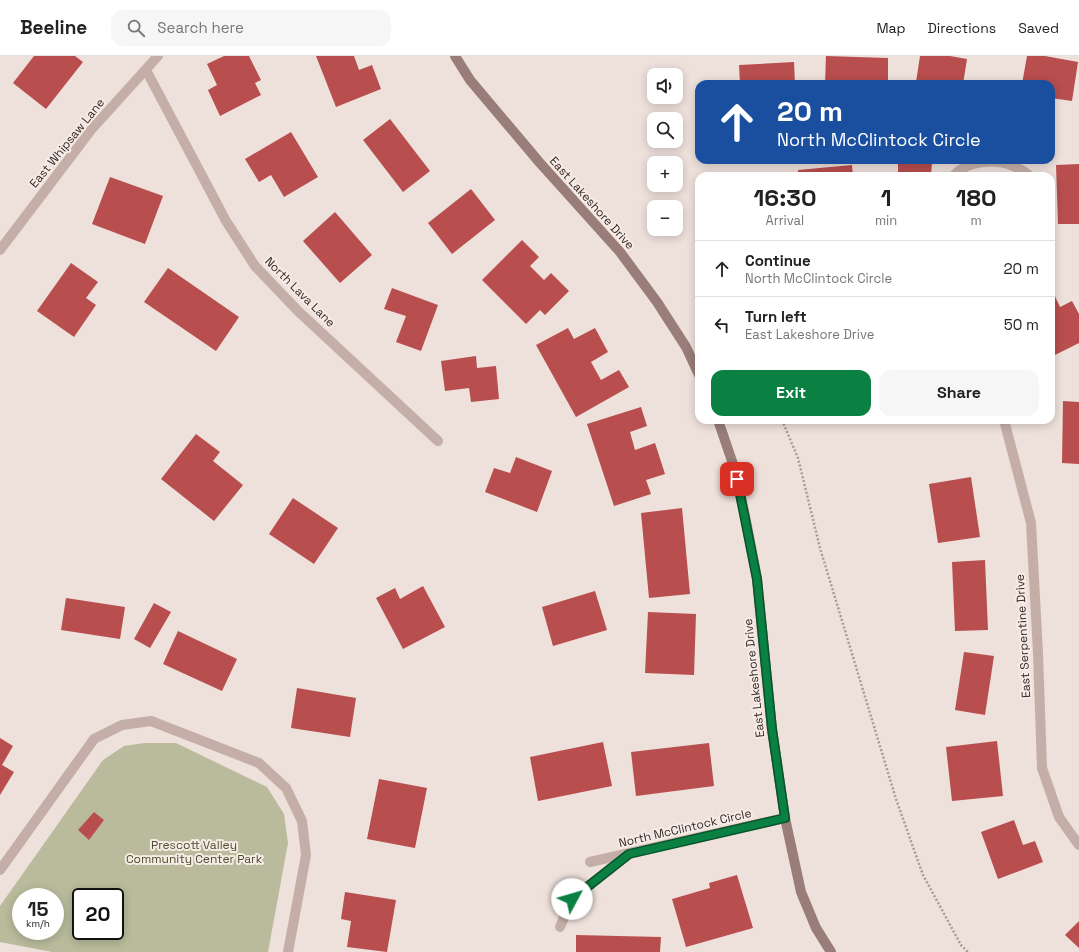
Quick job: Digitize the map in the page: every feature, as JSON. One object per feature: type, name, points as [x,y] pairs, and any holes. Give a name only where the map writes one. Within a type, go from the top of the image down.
[{"type":"main road","name":"East Lakeshore Drive","points":[[455,56],[470,80],[540,163],[620,252],[657,302],[686,347],[695,366]]},
{"type":"main road","name":"East Lakeshore Drive","points":[[719,424],[734,467],[757,579],[772,729],[785,818],[801,892],[816,928],[831,952]]},
{"type":"street","name":"East Whipsaw Lane","points":[[0,250],[91,130],[158,56]]},
{"type":"street","name":"North Lava Lane","points":[[146,70],[226,221],[255,266],[298,311],[438,441]]},
{"type":"street","points":[[958,172],[963,168],[973,164]]},
{"type":"street","points":[[1006,164],[1023,172]]},
{"type":"street","name":"East Serpentine Drive","points":[[1005,424],[1031,523],[1042,768],[1059,817],[1079,845]]},
{"type":"street","points":[[0,870],[94,739],[122,725],[151,721],[259,763],[286,788],[302,821],[306,855],[288,952]]},
{"type":"street","name":"North McClintock Circle","points":[[590,862],[785,818]]},
{"type":"street","points":[[560,927],[572,899],[629,854]]},
{"type":"path","points":[[784,424],[798,458],[820,548],[896,799],[923,875],[961,945],[968,952]]},
{"type":"green space","name":"Prescott Valley Community Center Park","points":[[145,743],[176,743],[267,787],[284,814],[288,843],[268,952],[52,952],[0,942],[0,906],[12,889],[12,940],[64,940],[64,888],[13,888],[103,760],[124,746]]},
{"type":"building","points":[[34,56],[75,56],[83,62],[46,109],[13,83]]},
{"type":"building","points":[[224,56],[249,56],[261,80],[255,83],[261,95],[220,116],[208,90],[217,85],[207,64]]},
{"type":"building","points":[[316,56],[354,56],[359,70],[372,65],[381,89],[336,107]]},
{"type":"building","points":[[826,56],[888,58],[888,80],[825,80]]},
{"type":"building","points":[[920,56],[950,56],[967,59],[964,80],[916,80]]},
{"type":"building","points":[[1027,56],[1045,56],[1078,62],[1072,101],[1055,99],[1055,80],[1023,80]]},
{"type":"building","points":[[794,62],[795,80],[740,80],[739,65]]},
{"type":"building","points":[[390,119],[430,171],[403,192],[363,140]]},
{"type":"building","points":[[291,132],[318,177],[284,197],[271,175],[259,182],[245,159]]},
{"type":"building","points":[[898,164],[932,164],[931,172],[898,172]]},
{"type":"building","points":[[1079,164],[1079,224],[1058,224],[1056,165]]},
{"type":"building","points":[[852,165],[853,172],[798,172],[798,170]]},
{"type":"building","points":[[110,177],[163,196],[145,244],[92,224]]},
{"type":"building","points":[[471,189],[495,220],[452,254],[428,223]]},
{"type":"building","points":[[335,212],[372,255],[340,283],[303,241]]},
{"type":"building","points":[[522,240],[539,257],[530,266],[544,280],[551,273],[569,291],[545,315],[540,310],[526,324],[482,280]]},
{"type":"building","points":[[71,263],[98,282],[86,298],[96,305],[74,337],[37,311]]},
{"type":"building","points":[[168,268],[239,317],[216,351],[144,302]]},
{"type":"building","points":[[392,288],[438,305],[421,351],[396,342],[406,316],[384,309]]},
{"type":"building","points":[[1055,296],[1060,307],[1072,301],[1079,314],[1079,343],[1055,355]]},
{"type":"building","points":[[568,328],[574,339],[595,328],[608,352],[591,362],[601,380],[619,370],[629,387],[576,417],[536,345]]},
{"type":"building","points":[[476,356],[477,368],[496,366],[499,399],[471,402],[469,388],[445,391],[441,361]]},
{"type":"building","points":[[1063,401],[1079,402],[1079,464],[1062,463]]},
{"type":"building","points":[[641,407],[647,426],[630,432],[635,450],[655,443],[665,474],[646,480],[651,494],[614,506],[587,424]]},
{"type":"building","points":[[196,434],[220,452],[213,461],[243,485],[214,521],[161,479]]},
{"type":"building","points":[[516,457],[552,471],[537,512],[485,492],[494,468],[510,473]]},
{"type":"building","points":[[971,477],[980,537],[938,543],[929,484]]},
{"type":"building","points":[[293,498],[338,528],[314,564],[269,534]]},
{"type":"building","points":[[682,508],[690,594],[649,598],[641,513]]},
{"type":"building","points":[[985,560],[988,630],[955,631],[952,562]]},
{"type":"building","points":[[423,586],[445,627],[403,649],[376,598],[395,588],[400,599]]},
{"type":"building","points":[[595,591],[607,630],[553,646],[542,607]]},
{"type":"building","points":[[66,598],[125,607],[120,639],[61,630]]},
{"type":"building","points":[[154,603],[171,612],[150,648],[134,639]]},
{"type":"building","points":[[648,612],[696,614],[694,675],[645,673]]},
{"type":"building","points":[[178,631],[237,659],[222,691],[163,664]]},
{"type":"building","points":[[964,652],[994,656],[985,715],[955,710]]},
{"type":"building","points":[[297,688],[356,698],[350,737],[291,728]]},
{"type":"building","points":[[0,738],[13,746],[2,765],[14,772],[0,795]]},
{"type":"building","points":[[997,741],[1003,796],[952,801],[946,747]]},
{"type":"building","points":[[603,742],[612,786],[538,801],[530,757]]},
{"type":"building","points":[[709,743],[714,786],[636,796],[631,752]]},
{"type":"building","points":[[379,779],[427,788],[415,848],[367,839]]},
{"type":"building","points":[[94,812],[104,820],[89,840],[78,830]]},
{"type":"building","points":[[1014,820],[1023,845],[1035,841],[1043,862],[998,879],[981,832]]},
{"type":"building","points":[[737,875],[753,928],[686,947],[672,899],[710,888],[709,883]]},
{"type":"building","points":[[345,892],[396,900],[387,952],[347,947],[351,921],[341,919]]},
{"type":"building","points":[[1079,921],[1079,948],[1065,935]]},
{"type":"building","points":[[576,935],[661,937],[660,952],[576,952]]},
{"type":"route","points":[[572,899],[629,854],[785,818],[772,729],[757,579],[737,479]]}]
